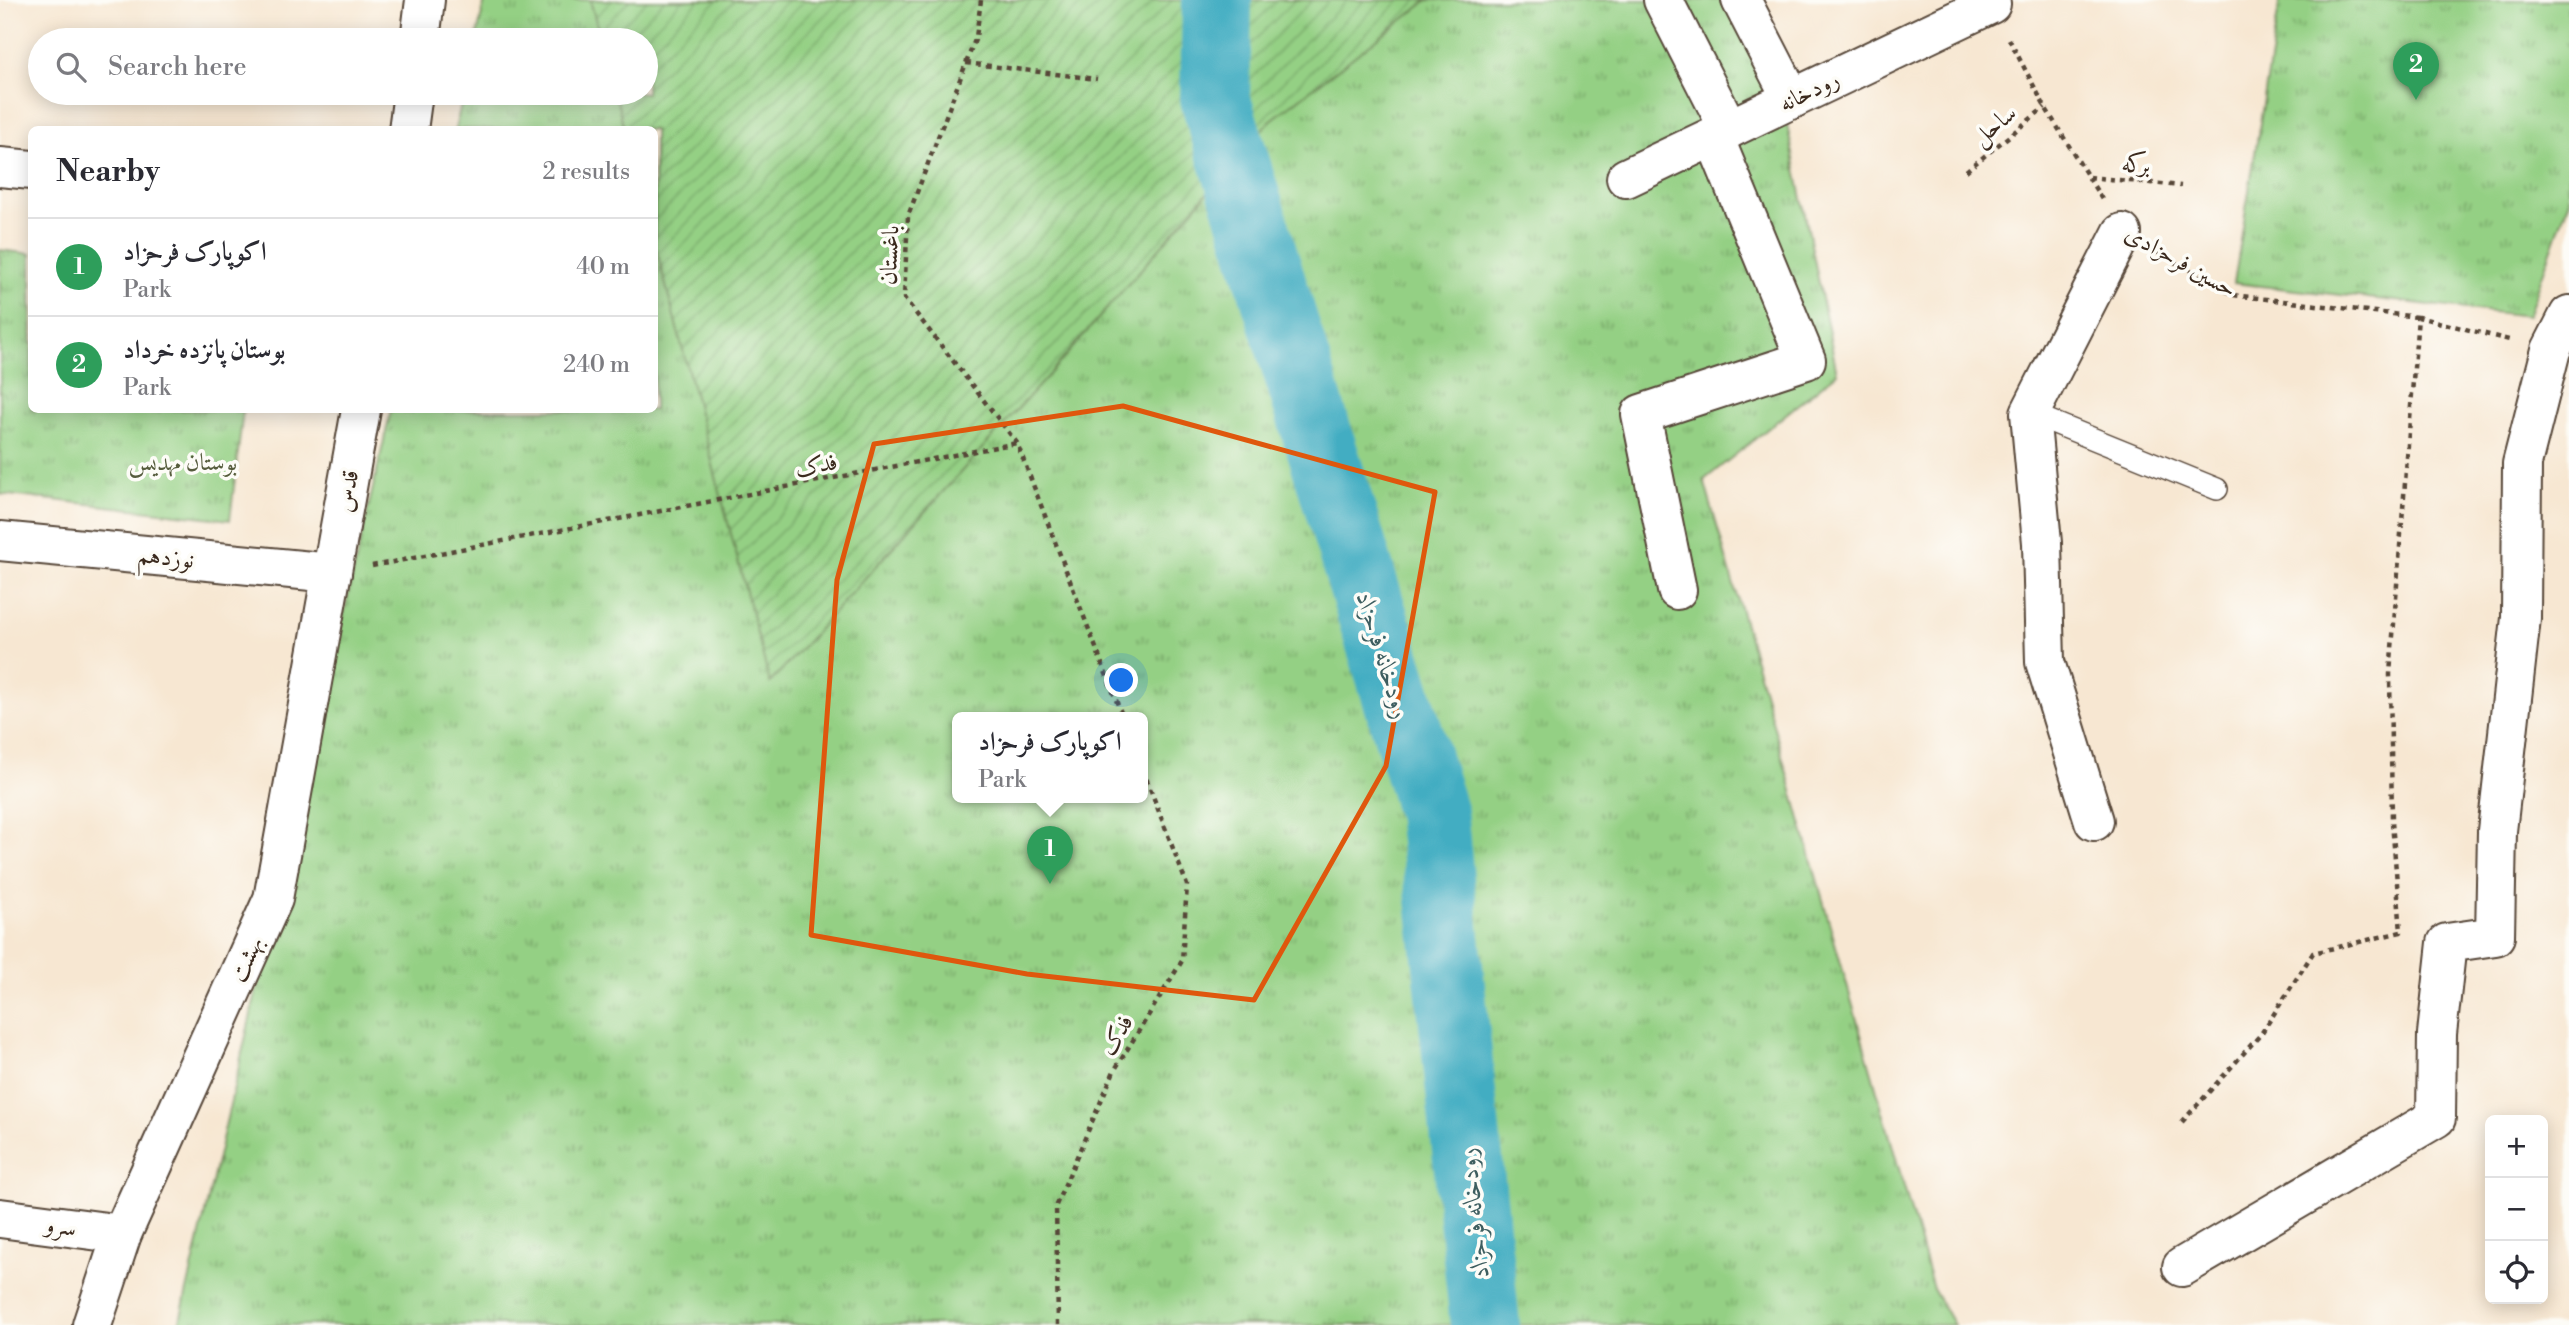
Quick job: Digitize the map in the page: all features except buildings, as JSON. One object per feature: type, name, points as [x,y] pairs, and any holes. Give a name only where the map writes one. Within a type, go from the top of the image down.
[{"type":"street","points":[[422,28],[425,0]]},
{"type":"street","points":[[1663,0],[1722,133],[1806,360],[1642,414],[1677,590]]},
{"type":"street","points":[[1741,0],[1792,100]]},
{"type":"street","name":"رودخانه","points":[[1626,178],[1990,2]]},
{"type":"street","points":[[409,126],[411,105]]},
{"type":"street","points":[[0,167],[28,170]]},
{"type":"street","points":[[2094,821],[2045,662],[2042,543],[2030,413],[2122,233]]},
{"type":"street","points":[[2182,1267],[2436,1118],[2437,1034],[2447,943],[2495,936],[2497,831],[2521,618],[2522,464],[2552,350],[2569,315]]},
{"type":"street","name":"قدس","points":[[332,573],[360,413]]},
{"type":"street","name":"نوزدهم","points":[[0,541],[332,573]]},
{"type":"street","name":"بهشت","points":[[92,1325],[122,1234],[273,899],[332,573]]},
{"type":"street","name":"سرو","points":[[0,1218],[122,1234]]},
{"type":"lane","points":[[2030,413],[2217,489]]},
{"type":"path","name":"باغستان","points":[[981,0],[976,37],[908,216],[904,298],[1017,443]]},
{"type":"path","name":"حسین فرحزادی","points":[[1990,2],[2045,107],[2122,233],[2234,295],[2418,317],[2552,350]]},
{"type":"path","points":[[966,63],[1097,79]]},
{"type":"path","name":"ساحل","points":[[1966,171],[2045,107]]},
{"type":"path","name":"برکه","points":[[2088,177],[2182,186]]},
{"type":"path","points":[[2182,1122],[2261,1034],[2313,953],[2400,932],[2392,822],[2390,674],[2418,317]]},
{"type":"path","points":[[1017,443],[1121,712]]},
{"type":"path","name":"فدک","points":[[332,573],[1017,443]]},
{"type":"path","name":"فدک","points":[[1058,1325],[1056,1205],[1114,1071],[1182,961],[1187,885],[1148,783]]},
{"type":"highlighted area","points":[[1123,406],[1435,492],[1386,766],[1254,1000],[1027,974],[811,935],[837,580],[874,444]]},
{"type":"green space","points":[[485,0],[1762,0],[1837,373],[1704,480],[1933,1289],[1954,1325],[179,1325],[390,413],[658,413],[658,126],[456,126],[461,105],[658,105],[658,28],[479,28]]},
{"type":"green space","points":[[590,0],[1428,0],[1270,121],[1063,359],[770,683],[658,255],[658,126],[623,126],[618,105],[658,105],[658,28],[598,28]]},
{"type":"green space","points":[[2280,0],[2569,0],[2569,200],[2528,316],[2234,283]]},
{"type":"green space","name":"بوستان مهدیس","points":[[0,250],[28,254],[28,413],[243,413],[230,520],[0,494]]},
{"type":"waterway","name":"رودخانه فرحزاد","points":[[1217,0],[1215,98],[1432,811],[1485,1325]]},
{"type":"place","name":"بوستان پانزده خرداد","points":[[2416,100]]},
{"type":"place","name":"اکوپارک فرحزاد","points":[[1050,884]]}]
